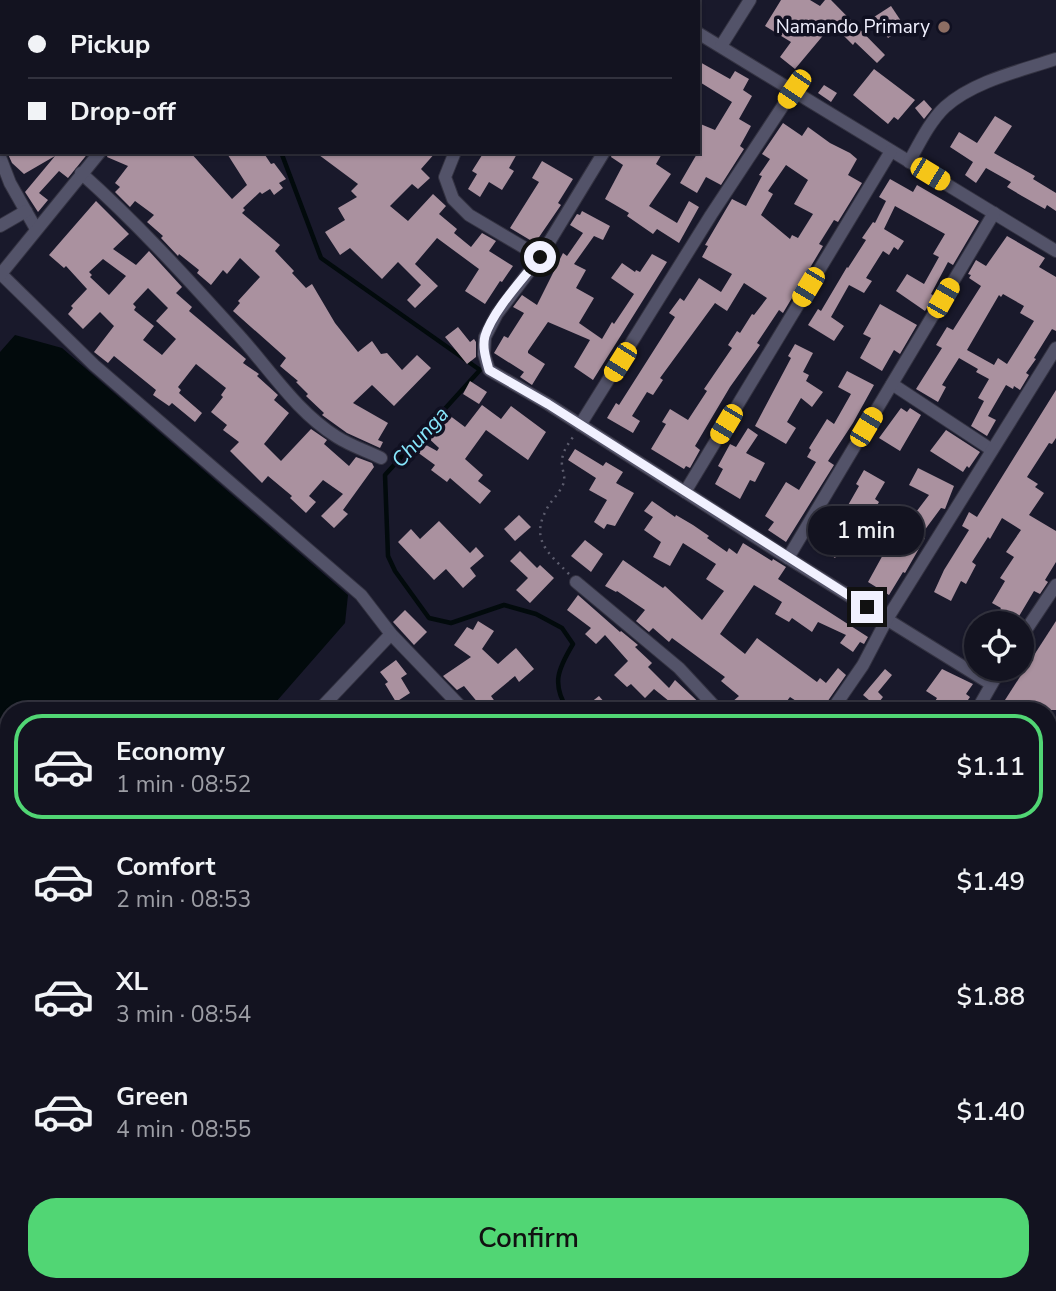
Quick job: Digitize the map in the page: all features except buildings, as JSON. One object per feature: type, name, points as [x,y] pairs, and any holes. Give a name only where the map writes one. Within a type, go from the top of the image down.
[{"type":"street","points":[[721,46],[750,0]]},
{"type":"street","points":[[700,34],[1056,251]]},
{"type":"street","points":[[909,162],[945,107],[973,88],[1056,59]]},
{"type":"street","points":[[580,425],[711,215],[794,89]]},
{"type":"street","points":[[685,492],[891,150]]},
{"type":"street","points":[[98,154],[0,274],[65,338],[361,595],[391,634],[456,702]]},
{"type":"street","points":[[454,154],[446,177],[453,199],[469,215],[540,257]]},
{"type":"street","points":[[603,154],[540,257],[497,314],[485,337],[484,354],[489,370],[991,684]]},
{"type":"street","points":[[0,157],[10,183],[36,229]]},
{"type":"street","points":[[81,173],[129,216],[245,341],[280,387],[340,439],[381,458]]},
{"type":"street","points":[[0,226],[26,211]]},
{"type":"street","points":[[788,558],[994,213]]},
{"type":"street","points":[[838,702],[863,666],[887,619],[1056,348]]},
{"type":"street","points":[[892,384],[992,450]]},
{"type":"street","points":[[576,582],[679,667],[711,702]]},
{"type":"street","points":[[1034,618],[1056,584]]},
{"type":"street","points":[[327,702],[391,634]]},
{"type":"street","points":[[981,702],[993,681]]},
{"type":"path","points":[[576,582],[547,552],[540,541],[540,530],[542,519],[564,482],[562,453],[580,425]]},
{"type":"shaded area","points":[[15,335],[62,348],[348,595],[345,623],[276,702],[0,702],[0,352]]},
{"type":"waterway","name":"Chunga","points":[[282,154],[321,258],[480,370],[385,475],[388,556],[395,571],[429,618],[451,623],[504,605],[536,614],[562,628],[573,644],[558,677],[559,692],[564,702]]},
{"type":"place","name":"Namando Primary","points":[[944,27]]},
{"type":"route","points":[[540,257],[497,314],[485,337],[484,354],[489,370],[548,404],[867,607]]}]
